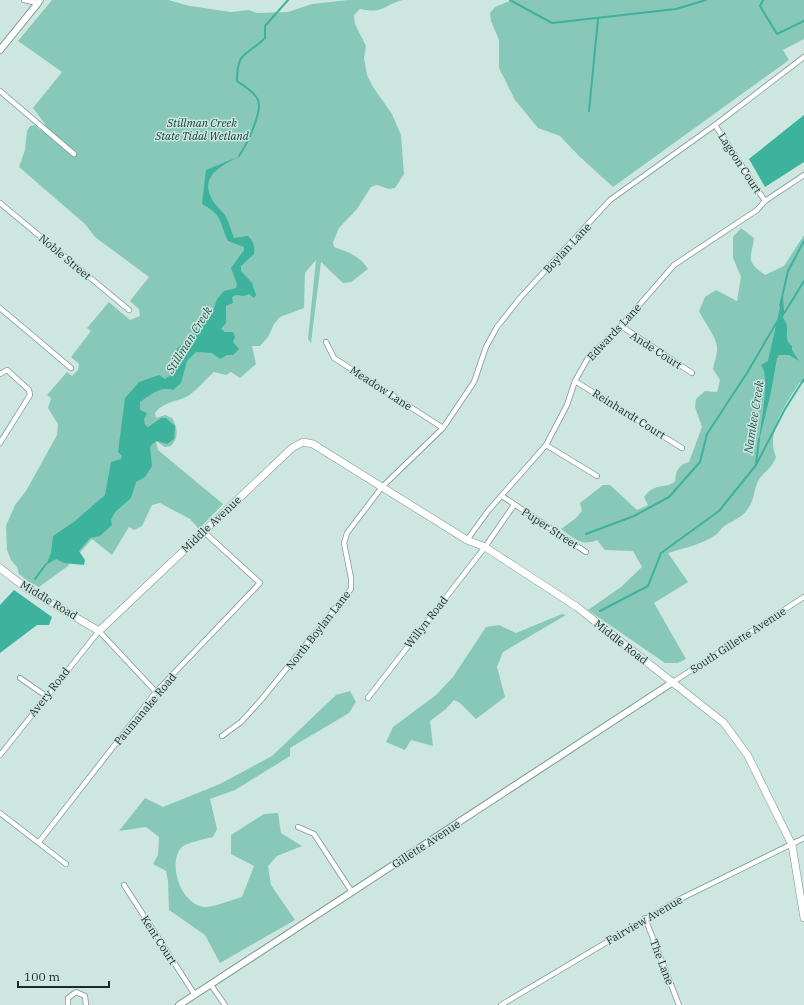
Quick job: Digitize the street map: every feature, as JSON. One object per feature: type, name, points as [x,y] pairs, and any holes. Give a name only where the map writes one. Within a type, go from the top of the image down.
[{"type":"main road","name":"Middle Avenue","points":[[99,631],[298,444],[308,442],[331,455]]},
{"type":"main road","name":"Middle Road","points":[[331,455],[467,540],[485,547],[577,607],[708,709],[733,733],[748,756],[792,844],[804,918]]},
{"type":"main road","name":"Middle Road","points":[[0,568],[26,588],[99,631]]},
{"type":"street","points":[[24,0],[39,1]]},
{"type":"street","points":[[0,50],[39,1]]},
{"type":"street","name":"Boylan Lane","points":[[382,487],[443,428],[474,382],[486,347],[497,327],[520,298],[610,200],[716,125],[804,57]]},
{"type":"street","points":[[0,91],[74,154]]},
{"type":"street","name":"Lagoon Court","points":[[716,125],[765,201]]},
{"type":"street","name":"Edwards Lane","points":[[467,540],[488,511],[546,445],[567,405],[575,380],[588,358],[621,326],[674,265],[757,210],[765,201],[804,175]]},
{"type":"street","name":"Noble Street","points":[[0,203],[129,310]]},
{"type":"street","points":[[0,308],[71,368]]},
{"type":"street","name":"Ande Court","points":[[621,326],[692,373]]},
{"type":"street","name":"Meadow Lane","points":[[326,342],[334,358],[443,428]]},
{"type":"street","points":[[0,374],[7,370],[29,390],[30,395],[0,443]]},
{"type":"street","name":"Reinhardt Court","points":[[575,380],[682,448]]},
{"type":"street","points":[[546,445],[597,476]]},
{"type":"street","name":"North Boylan Lane","points":[[222,736],[241,722],[262,700],[351,589],[351,578],[344,543],[347,533],[382,487]]},
{"type":"street","points":[[502,496],[514,505]]},
{"type":"street","name":"Willyn Road","points":[[368,698],[485,547],[514,505]]},
{"type":"street","name":"Puper Street","points":[[514,505],[586,552]]},
{"type":"street","name":"Paumanake Road","points":[[39,842],[156,692],[260,583],[203,532]]},
{"type":"street","name":"South Gillette Avenue","points":[[673,682],[804,597]]},
{"type":"street","points":[[99,631],[156,692]]},
{"type":"street","name":"Avery Road","points":[[0,755],[99,631]]},
{"type":"street","points":[[20,678],[46,696]]},
{"type":"street","name":"Gillette Avenue","points":[[179,1005],[673,682]]},
{"type":"street","points":[[0,813],[66,864]]},
{"type":"street","points":[[298,827],[314,834],[352,892]]},
{"type":"street","name":"Fairview Avenue","points":[[501,1005],[645,918],[676,901],[804,838]]},
{"type":"street","name":"Kent Court","points":[[124,885],[195,995]]},
{"type":"street","name":"The Lane","points":[[645,918],[679,1005]]},
{"type":"street","points":[[211,984],[225,1005]]},
{"type":"street","points":[[68,1005],[68,998],[72,993],[76,992],[85,996],[86,1005]]},
{"type":"green space","name":"Stillman Creek State Tidal Wetland","points":[[52,0],[168,0],[190,6],[231,12],[249,10],[257,13],[288,12],[312,4],[348,0],[403,0],[379,10],[360,9],[354,15],[355,24],[366,46],[364,58],[367,75],[373,87],[392,114],[401,135],[404,174],[395,188],[389,189],[377,185],[371,187],[357,209],[339,228],[333,242],[334,247],[357,258],[368,269],[351,282],[343,283],[321,262],[311,343],[308,339],[316,260],[305,273],[304,308],[280,317],[274,324],[268,337],[260,346],[252,346],[256,364],[240,378],[231,372],[226,375],[214,372],[188,396],[162,406],[155,413],[156,418],[165,415],[172,418],[177,432],[171,446],[165,447],[156,441],[158,450],[223,504],[199,529],[190,519],[160,503],[152,505],[142,526],[134,530],[129,527],[112,555],[92,539],[68,566],[39,587],[29,582],[19,574],[17,567],[11,560],[7,550],[6,526],[15,505],[26,491],[57,435],[58,424],[48,408],[51,398],[47,395],[67,372],[72,376],[78,370],[79,364],[71,357],[91,331],[87,328],[109,302],[130,320],[140,316],[139,309],[130,301],[149,277],[95,237],[85,224],[19,167],[25,150],[27,131],[30,126],[35,125],[40,130],[45,124],[33,108],[62,72],[18,41]]},
{"type":"green space","points":[[512,0],[804,0],[804,39],[783,50],[789,60],[613,187],[579,156],[560,136],[538,128],[515,100],[499,68],[499,40],[491,21],[490,13],[495,7]]},
{"type":"green space","points":[[741,228],[754,238],[751,255],[752,263],[765,275],[784,266],[804,235],[804,383],[800,382],[779,418],[773,438],[773,447],[776,457],[772,465],[758,481],[751,504],[746,511],[740,517],[723,527],[712,537],[694,545],[668,553],[688,582],[654,603],[686,659],[678,663],[665,663],[588,610],[621,587],[642,567],[633,551],[605,550],[597,540],[582,542],[561,529],[576,518],[582,511],[580,503],[603,485],[610,485],[637,510],[648,505],[644,497],[648,492],[657,487],[672,484],[675,481],[677,471],[680,467],[689,462],[702,427],[695,407],[696,399],[705,391],[717,392],[720,380],[713,369],[717,352],[716,343],[699,311],[705,297],[716,290],[737,301],[741,277],[733,258],[733,237]]},
{"type":"green space","points":[[562,614],[566,615],[503,652],[497,667],[505,697],[476,719],[460,703],[454,700],[446,709],[430,721],[433,746],[411,740],[405,750],[386,742],[393,727],[436,695],[453,677],[486,627],[499,625],[516,633]]},
{"type":"green space","points":[[350,691],[356,702],[349,713],[290,748],[290,756],[235,790],[210,799],[217,829],[213,837],[183,846],[177,855],[176,874],[184,893],[197,905],[206,907],[242,897],[254,866],[231,854],[231,835],[264,814],[278,813],[281,833],[302,846],[277,856],[268,866],[271,885],[295,920],[220,963],[205,935],[169,910],[168,881],[166,871],[153,864],[158,855],[159,837],[146,827],[119,831],[145,798],[163,807],[220,784],[272,756],[336,695]]},
{"type":"shaded area","points":[[804,115],[804,162],[765,187],[749,159]]},
{"type":"shaded area","points":[[240,156],[219,168],[213,174],[208,187],[215,204],[224,214],[234,238],[248,236],[253,242],[254,246],[254,254],[241,266],[241,271],[252,283],[256,295],[254,298],[249,294],[244,296],[236,295],[232,297],[233,303],[226,306],[226,323],[221,329],[225,332],[233,332],[235,337],[233,342],[239,349],[233,355],[227,355],[220,359],[212,353],[196,352],[187,361],[181,383],[173,390],[160,390],[151,394],[140,402],[140,410],[147,413],[144,419],[145,425],[148,427],[161,418],[166,418],[175,426],[174,439],[167,444],[156,442],[152,444],[150,447],[152,466],[145,477],[136,482],[131,498],[115,512],[111,520],[112,525],[100,536],[90,538],[79,551],[85,560],[84,565],[64,563],[56,559],[46,565],[51,553],[53,536],[75,521],[105,495],[111,462],[121,459],[122,456],[118,452],[125,398],[139,382],[159,375],[165,379],[170,376],[175,369],[175,356],[177,349],[183,344],[192,340],[194,328],[213,311],[217,299],[224,291],[236,288],[237,284],[231,268],[244,250],[244,247],[228,241],[218,216],[202,204],[206,170]]},
{"type":"shaded area","points":[[783,294],[784,311],[786,311],[783,317],[787,326],[787,340],[792,346],[792,350],[799,361],[789,355],[779,355],[777,358],[771,392],[759,441],[765,390],[764,371],[761,365],[768,361]]},
{"type":"shaded area","points":[[14,590],[52,617],[49,625],[37,625],[0,653],[0,605]]},
{"type":"waterway","name":"Stillman Creek","points":[[239,156],[253,129],[259,105],[257,97],[249,89],[237,81],[239,64],[244,55],[265,38],[265,26],[288,0]]},
{"type":"waterway","points":[[510,0],[552,23],[676,9],[706,0]]},
{"type":"waterway","points":[[763,0],[760,6],[777,34],[804,21]]},
{"type":"waterway","points":[[589,111],[598,19]]},
{"type":"waterway","name":"Namkee Creek","points":[[780,306],[788,271],[804,241]]},
{"type":"waterway","name":"Namkee Creek","points":[[785,312],[804,281]]},
{"type":"waterway","name":"Namkee Creek","points":[[586,534],[634,516],[669,497],[700,462],[707,434],[747,373],[778,320]]},
{"type":"waterway","name":"Namkee Creek","points":[[600,611],[648,586],[661,553],[719,511],[756,465],[785,409],[804,379]]},
{"type":"waterway","name":"Namkee Creek","points":[[756,464],[759,439]]},
{"type":"waterway","name":"Stillman Creek","points":[[35,579],[46,564]]}]
